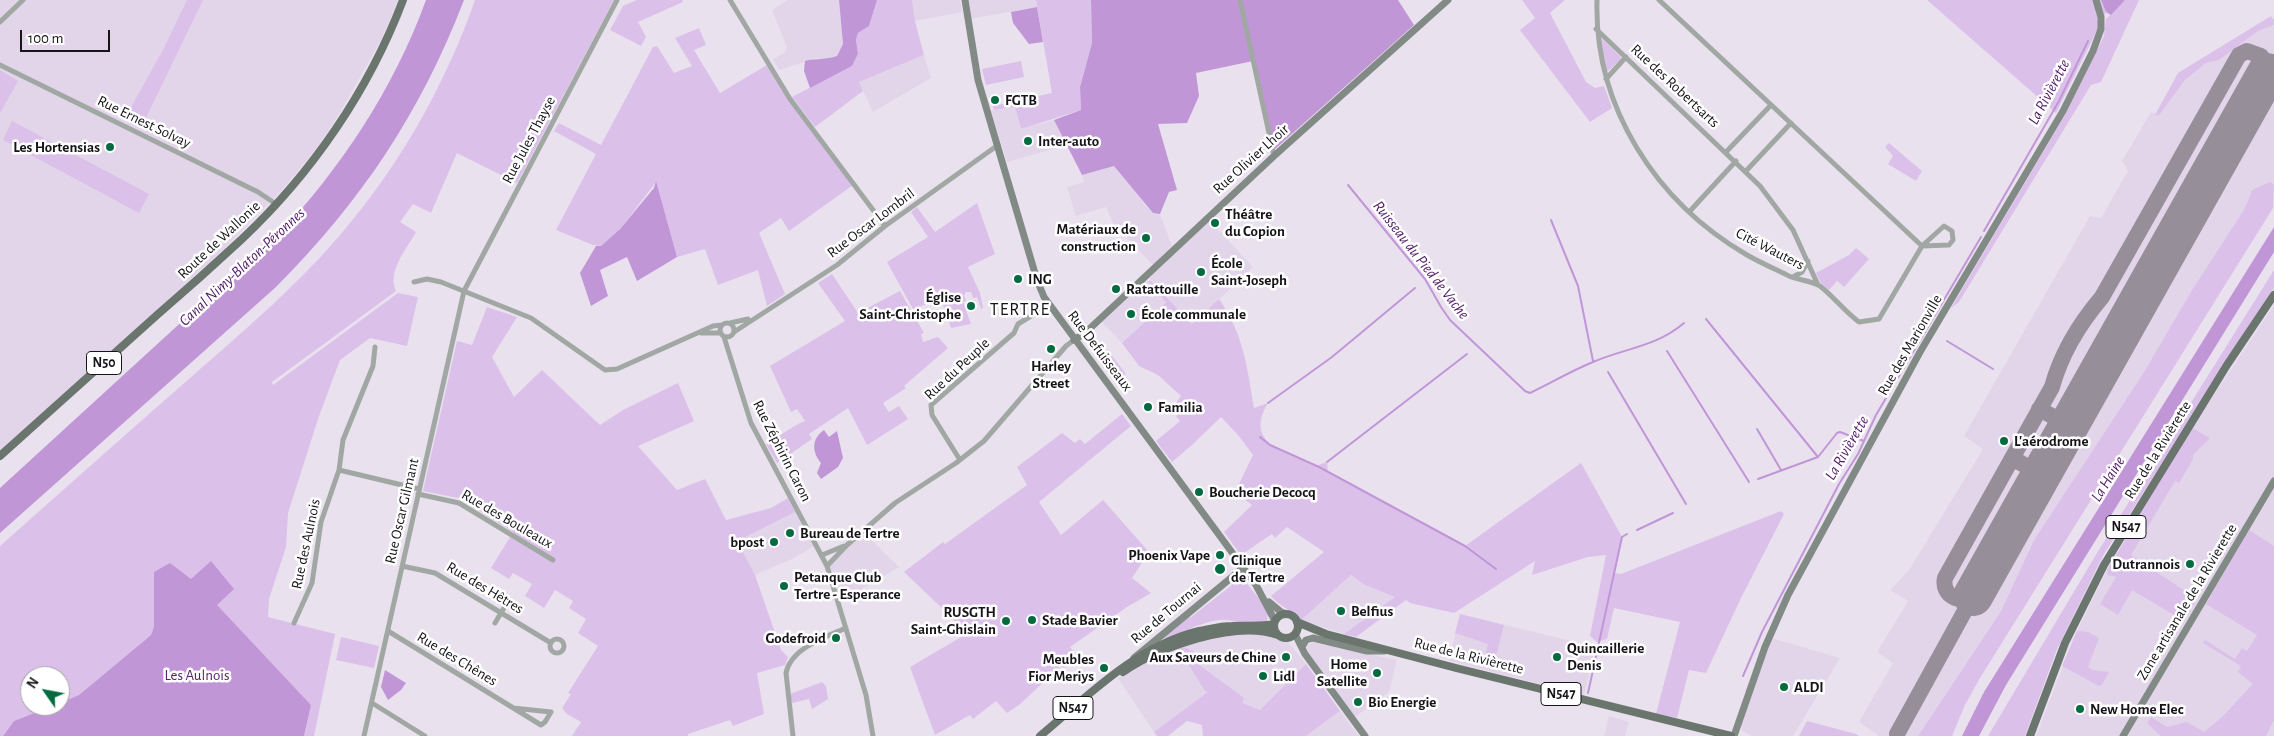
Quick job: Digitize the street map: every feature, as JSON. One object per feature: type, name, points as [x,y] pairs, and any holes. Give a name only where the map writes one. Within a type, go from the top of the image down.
[{"type":"main road","name":"Route de Wallonie","points":[[0,456],[243,238],[276,204],[324,145],[361,88],[382,48],[403,0]]},
{"type":"main road","name":"Rue de la Rivièrette","points":[[2030,736],[2065,643],[2104,564],[2234,354],[2274,296]]},
{"type":"main road","points":[[1287,614],[1293,616],[1297,622],[1293,634],[1278,635],[1275,630],[1275,622],[1280,615],[1287,614]]},
{"type":"main road","name":"Rue de Tournai","points":[[1040,736],[1130,662],[1160,646],[1192,633],[1225,626],[1262,626],[1275,622]]},
{"type":"main road","name":"Rue de la Rivièrette","points":[[1297,622],[1318,631],[1392,651],[1732,736]]},
{"type":"main road","name":"Rue de la Rivièrette","points":[[1293,634],[1318,631]]},
{"type":"main road","name":"Rue de Tournai","points":[[1106,681],[1153,655],[1191,640],[1240,632],[1278,635]]},
{"type":"street","points":[[0,22],[23,0]]},
{"type":"street","name":"Rue Jules Thayse","points":[[464,291],[617,0]]},
{"type":"street","points":[[730,0],[790,99],[885,226]]},
{"type":"street","name":"Rue Defuisseaux","points":[[965,0],[977,74],[1037,280],[1049,305],[1243,568],[1264,598],[1275,622]]},
{"type":"street","points":[[1240,0],[1274,156]]},
{"type":"street","name":"Rue Olivier Lhoir","points":[[1074,340],[1085,333],[1274,156],[1448,0]]},
{"type":"street","name":"Cité Wauters","points":[[1597,0],[1596,29],[1606,79],[1631,141],[1663,184],[1708,228],[1748,256],[1792,277],[1818,285],[1859,322],[1879,319],[1922,246],[1944,226],[1952,231],[1954,240],[1949,245],[1922,246]]},
{"type":"street","points":[[1659,0],[1922,246]]},
{"type":"street","name":"Rue des Marionville","points":[[1732,736],[1765,647],[1788,595],[1920,352],[2063,110],[2085,67],[2101,29],[2101,17],[2096,0]]},
{"type":"street","name":"Rue des Robertsarts","points":[[1596,29],[1746,171],[1793,230],[1818,285]]},
{"type":"street","points":[[1606,79],[1626,57]]},
{"type":"street","name":"Rue Ernest Solvay","points":[[0,65],[258,192],[276,204]]},
{"type":"street","points":[[1726,152],[1771,105]]},
{"type":"street","points":[[1746,171],[1791,123]]},
{"type":"street","name":"Rue Oscar Lombril","points":[[733,334],[837,265],[885,226],[998,145]]},
{"type":"street","points":[[1690,211],[1736,162]]},
{"type":"street","points":[[1792,277],[1802,272],[1808,261]]},
{"type":"street","points":[[414,282],[431,279],[464,291]]},
{"type":"street","name":"Rue Oscar Lombril","points":[[464,291],[540,323],[605,370],[616,369],[713,326],[756,317]]},
{"type":"street","name":"Rue Oscar Gilmant","points":[[364,736],[464,291]]},
{"type":"street","name":"Rue du Peuple","points":[[960,460],[932,415],[930,408],[1014,333],[1018,324],[1049,305]]},
{"type":"street","points":[[698,334],[733,334],[734,327],[730,323]]},
{"type":"street","points":[[722,325],[722,335]]},
{"type":"street","name":"Rue Zéphirin Caron","points":[[729,354],[733,334]]},
{"type":"street","name":"Rue Zéphirin Caron","points":[[722,335],[750,423],[822,554]]},
{"type":"street","points":[[827,566],[847,545],[900,499],[960,460],[989,435],[1066,346],[1074,340]]},
{"type":"street","name":"Rue des Aulnois","points":[[294,623],[312,584],[321,522],[338,470],[343,440],[373,366],[375,348]]},
{"type":"street","points":[[338,470],[419,491]]},
{"type":"street","name":"Zone artisanale de la Rivierette","points":[[2123,736],[2274,482]]},
{"type":"street","name":"Rue des Bouleaux","points":[[419,491],[459,503],[553,560]]},
{"type":"street","points":[[847,545],[822,554],[866,695],[872,736]]},
{"type":"street","name":"Rue des Hêtres","points":[[402,566],[435,573],[551,643]]},
{"type":"street","name":"Rue de Tournai","points":[[1130,662],[1243,568]]},
{"type":"street","name":"Rue Defuisseaux","points":[[1264,598],[1274,607],[1287,614]]},
{"type":"street","points":[[495,623],[508,601]]},
{"type":"street","points":[[793,736],[786,673],[787,667],[809,645],[846,628]]},
{"type":"street","name":"Rue des Chênes","points":[[388,631],[513,708],[541,725],[551,712],[513,708]]},
{"type":"street","points":[[1293,634],[1303,651],[1366,736]]},
{"type":"street","points":[[1303,651],[1306,640],[1312,638],[1367,651],[1392,651]]},
{"type":"street","points":[[372,703],[425,736]]},
{"type":"shaded area","points":[[0,0],[398,0],[381,40],[338,116],[313,153],[282,190],[224,249],[0,451]]},
{"type":"shaded area","points":[[187,0],[203,0],[142,126],[125,118],[164,48]]},
{"type":"shaded area","points":[[426,0],[464,0],[447,41],[408,118],[386,154],[335,222],[276,287],[0,533],[0,488],[224,283],[226,284],[251,261],[300,211],[322,184],[344,155],[382,96],[413,33]]},
{"type":"shaded area","points":[[475,0],[614,0],[517,183],[457,153],[431,213],[413,204],[400,222],[416,232],[396,268],[394,283],[396,291],[272,382],[273,385],[398,293],[418,297],[407,346],[370,338],[340,360],[319,416],[288,513],[286,547],[269,599],[268,617],[335,634],[314,736],[304,736],[311,705],[191,579],[154,572],[154,627],[151,635],[79,695],[70,699],[70,666],[20,666],[20,716],[27,716],[14,721],[3,736],[0,736],[0,546],[253,323],[332,244],[370,198],[406,145],[437,89],[464,30]]},
{"type":"shaded area","points":[[637,0],[682,0],[683,2],[638,22],[646,37],[641,46],[610,30],[623,6]]},
{"type":"shaded area","points":[[788,0],[839,0],[843,44],[837,56],[827,60],[816,58],[779,70],[773,59],[784,53],[787,47],[772,10]]},
{"type":"shaded area","points":[[839,0],[877,0],[869,26],[858,33],[856,40],[858,54],[852,66],[810,88],[804,71],[805,61],[837,56],[843,44]]},
{"type":"shaded area","points":[[877,0],[912,0],[915,21],[924,55],[859,82],[863,91],[815,127],[792,97],[852,66],[858,54],[856,40],[858,33],[869,26]]},
{"type":"shaded area","points":[[912,0],[960,0],[962,12],[915,21]]},
{"type":"shaded area","points":[[967,0],[1036,0],[1037,7],[970,19]]},
{"type":"shaded area","points":[[1036,0],[1091,0],[1092,43],[1080,87],[1081,110],[1021,129],[1015,107],[994,110],[993,106],[1052,93]]},
{"type":"shaded area","points":[[1091,0],[1398,0],[1414,25],[1274,150],[1253,61],[1196,73],[1199,96],[1187,123],[1158,124],[1177,190],[1169,192],[1160,214],[1153,213],[1114,166],[1082,175],[1054,120],[1081,110],[1080,87],[1092,43]]},
{"type":"shaded area","points":[[1522,0],[1565,0],[1550,13],[1586,82],[1595,88],[1604,86],[1612,108],[1590,122],[1520,30],[1535,18]]},
{"type":"shaded area","points":[[1927,0],[2101,0],[2106,12],[2056,113]]},
{"type":"shaded area","points":[[2101,0],[2125,0],[2111,15],[2106,12]]},
{"type":"shaded area","points":[[2125,0],[2139,0],[2101,82],[2091,85],[1959,302],[1951,308],[2065,115],[2104,36],[2106,19]]},
{"type":"shaded area","points":[[1037,7],[1043,42],[1029,44],[1013,23],[1011,12]]},
{"type":"shaded area","points":[[2271,16],[2274,20],[2274,25],[2258,31],[2219,60],[2206,63],[2185,80],[2159,115],[2155,115],[2178,73]]},
{"type":"shaded area","points":[[2274,25],[2274,184],[2270,182],[2252,190],[2245,208],[2192,290],[2144,372],[2034,540],[2001,611],[1918,736],[1879,736],[1859,722],[1893,663],[1877,652],[1908,601],[1890,590],[1909,570],[1983,449],[1964,436],[2090,216],[2101,218],[2128,171],[2122,161],[2151,112],[2158,115],[2185,80],[2206,63],[2219,60],[2258,31]]},
{"type":"shaded area","points":[[699,28],[706,45],[694,50],[720,93],[767,65],[853,185],[789,231],[781,218],[759,233],[785,294],[767,306],[758,270],[718,285],[705,249],[677,257],[656,182],[620,229],[601,246],[593,245],[556,230],[596,154],[554,131],[559,123],[601,145],[653,47],[657,46],[674,73],[692,66],[675,38]]},
{"type":"shaded area","points":[[1602,39],[1621,59],[1608,71],[1606,71],[1600,41]]},
{"type":"shaded area","points":[[924,55],[931,78],[873,112],[859,82]]},
{"type":"shaded area","points":[[1021,61],[1024,77],[986,85],[982,69]]},
{"type":"shaded area","points":[[0,70],[18,81],[0,113]]},
{"type":"shaded area","points":[[1015,107],[1021,129],[1054,120],[1067,145],[1007,162],[991,111]]},
{"type":"shaded area","points":[[12,121],[149,194],[139,213],[3,140]]},
{"type":"shaded area","points":[[1889,143],[1922,171],[1916,181],[1888,164],[1893,156],[1885,147]]},
{"type":"shaded area","points":[[1114,166],[1134,188],[1144,204],[1153,213],[1160,214],[1172,246],[1153,265],[1114,225],[1106,207],[1076,216],[1067,187],[1084,182],[1082,175]]},
{"type":"shaded area","points":[[656,181],[677,257],[637,281],[627,257],[600,270],[608,296],[591,306],[580,273],[596,246],[601,246],[620,229],[654,188]]},
{"type":"shaded area","points":[[2270,182],[2274,184],[2273,208],[1980,678],[1965,705],[1952,736],[1918,736],[2001,611],[2034,540],[2144,372],[2192,290],[2245,208],[2252,190]]},
{"type":"shaded area","points":[[977,203],[995,254],[968,267],[980,293],[983,308],[981,309],[977,297],[973,298],[971,292],[966,292],[964,295],[966,301],[963,302],[971,324],[951,328],[941,299],[913,309],[887,262],[928,237],[911,212],[917,207],[935,232]]},
{"type":"shaded area","name":"École Saint-Joseph","points":[[1209,220],[1253,267],[1192,325],[1148,277]]},
{"type":"shaded area","points":[[2274,227],[2274,252],[2006,685],[1979,736],[1962,736],[1984,692]]},
{"type":"shaded area","points":[[1856,248],[1869,259],[1844,287],[1837,281],[1829,290],[1820,282],[1816,273],[1849,255]]},
{"type":"shaded area","points":[[2274,270],[2274,288],[2104,554],[2057,649],[2025,736],[1988,736],[2097,553]]},
{"type":"shaded area","points":[[832,274],[858,313],[900,291],[924,333],[921,334],[923,342],[938,337],[948,348],[904,386],[906,388],[883,403],[889,412],[899,406],[908,419],[867,445],[848,408],[809,434],[812,439],[777,463],[766,444],[805,421],[797,409],[791,412],[770,366],[845,321],[818,283]]},
{"type":"shaded area","name":"École communale","points":[[1146,280],[1166,301],[1122,343],[1101,321]]},
{"type":"shaded area","points":[[1150,280],[1192,324],[1219,299],[1239,338],[1254,408],[1268,403],[1262,417],[1261,428],[1264,437],[1271,445],[1316,466],[1327,462],[1328,473],[1465,546],[1581,463],[1622,537],[1615,573],[1621,574],[1781,511],[1784,514],[1740,600],[1706,673],[1689,670],[1677,718],[1656,714],[1680,622],[1614,608],[1607,639],[1597,642],[1590,636],[1606,555],[1588,557],[1532,575],[1535,561],[1454,613],[1410,603],[1406,600],[1356,637],[1344,634],[1395,597],[1363,584],[1351,575],[1301,620],[1278,603],[1271,596],[1324,552],[1287,527],[1275,538],[1272,534],[1241,555],[1224,532],[1252,505],[1235,492],[1253,455],[1221,417],[1172,462],[1156,441],[1180,421],[1176,416],[1179,413],[1173,407],[1181,396],[1158,375],[1139,366],[1122,343],[1166,302],[1148,282]]},
{"type":"shaded area","points":[[2274,305],[2274,736],[2036,736],[2075,635],[2107,570],[2192,428]]},
{"type":"shaded area","points":[[487,307],[517,317],[492,357],[514,397],[542,370],[600,425],[623,410],[678,383],[694,421],[638,446],[677,490],[705,479],[726,520],[771,508],[788,498],[795,512],[737,541],[755,575],[781,650],[788,657],[785,665],[757,673],[764,714],[733,726],[730,720],[688,734],[688,736],[572,736],[581,722],[567,714],[562,708],[571,694],[568,693],[598,646],[578,633],[586,619],[569,608],[573,601],[555,590],[544,608],[525,596],[532,584],[513,573],[509,579],[491,568],[513,532],[458,498],[423,491],[457,341],[472,345]]},
{"type":"shaded area","points":[[1112,356],[1126,374],[1115,382],[1102,365]]},
{"type":"shaded area","name":"Stade Bavier","points":[[1122,414],[1131,426],[1039,502],[1061,535],[1103,500],[1149,552],[1132,578],[1151,593],[1127,607],[1070,647],[1079,658],[1064,668],[1061,666],[1019,705],[1007,713],[996,701],[973,719],[970,715],[935,735],[910,667],[968,633],[904,572],[943,542],[945,544],[1027,485],[1017,467],[1062,433],[1075,443],[1080,439],[1085,444]]},
{"type":"shaded area","points":[[2192,428],[2210,438],[2193,455],[2193,459],[2179,483],[2175,481],[2131,555],[2197,599],[2184,621],[2132,590],[2118,615],[2100,604],[2116,577],[2108,575],[2107,570]]},
{"type":"shaded area","points":[[824,430],[829,437],[837,431],[843,458],[838,467],[821,479],[817,473],[821,463],[814,446],[817,437]]},
{"type":"shaded area","points":[[795,512],[814,546],[794,558],[755,575],[736,541]]},
{"type":"shaded area","points":[[2249,530],[2274,546],[2274,720],[2266,736],[2161,736],[2147,723],[2151,717],[2167,727],[2187,722],[2204,732],[2222,717],[2253,684],[2238,672],[2241,666],[2203,643],[2205,640],[2235,659],[2242,648],[2247,651],[2257,635],[2206,604]]},
{"type":"shaded area","points":[[863,532],[899,567],[840,602],[828,567]]},
{"type":"shaded area","name":"Les Aulnois","points":[[211,561],[234,589],[217,605],[311,705],[304,736],[3,736],[14,721],[27,716],[70,716],[70,699],[79,695],[151,635],[154,627],[154,572],[170,563],[191,579]]},
{"type":"shaded area","points":[[1351,575],[1363,584],[1396,597],[1344,634],[1301,620],[1300,618]]},
{"type":"shaded area","points":[[1238,578],[1244,580],[1268,610],[1267,621],[1252,624],[1228,620],[1213,621],[1165,639],[1164,636],[1232,585],[1231,581]]},
{"type":"shaded area","points":[[1460,614],[1596,647],[1584,695],[1449,661]]},
{"type":"shaded area","points":[[1460,614],[1504,625],[1493,668],[1486,652],[1488,644],[1455,633]]},
{"type":"shaded area","points":[[2077,631],[2088,632],[2099,638],[2088,667],[2093,670],[2109,672],[2102,685],[2099,686],[2062,666]]},
{"type":"shaded area","points":[[1224,635],[1266,635],[1287,641],[1306,664],[1260,710],[1209,692],[1154,732],[1118,678],[1181,645]]},
{"type":"shaded area","points":[[341,637],[379,646],[374,668],[336,660]]},
{"type":"shaded area","points":[[1771,638],[1840,658],[1793,736],[1752,736],[1742,731],[1741,725]]},
{"type":"shaded area","points":[[1313,642],[1397,660],[1389,692],[1355,717],[1308,652],[1307,646]]},
{"type":"shaded area","points":[[1187,648],[1199,655],[1198,664],[1244,698],[1242,703],[1260,710],[1306,664],[1340,711],[1306,736],[1203,736],[1202,725],[1187,721],[1168,736],[1157,736],[1154,732],[1208,692],[1205,691],[1185,659],[1181,662],[1172,656],[1175,650]]},
{"type":"shaded area","points":[[385,670],[406,683],[401,690],[388,700],[381,687]]},
{"type":"shaded area","points":[[822,682],[826,686],[828,699],[812,709],[809,699],[792,703],[790,694]]},
{"type":"shaded area","points":[[1340,711],[1359,736],[1306,736]]},
{"type":"shaded area","points":[[1609,716],[1629,722],[1625,736],[1604,736]]},
{"type":"shaded area","points":[[1807,721],[1856,734],[1859,736],[1799,736]]},
{"type":"waterway","name":"La Rivièrette","points":[[1984,231],[2059,101],[2088,41]]},
{"type":"waterway","name":"Ruisseau du Pied de Vache","points":[[1348,185],[1425,279],[1450,320],[1525,391],[1530,393],[1593,362],[1651,342],[1684,323]]},
{"type":"waterway","points":[[1551,220],[1578,286],[1593,361]]},
{"type":"waterway","name":"La Rivièrette","points":[[1743,676],[1762,632],[1839,484],[1858,454],[1876,415],[1981,237]]},
{"type":"waterway","points":[[1268,403],[1332,357],[1415,288]]},
{"type":"waterway","points":[[1706,319],[1818,457]]},
{"type":"waterway","points":[[1947,341],[1993,369]]},
{"type":"waterway","points":[[1667,351],[1749,482]]},
{"type":"waterway","points":[[1327,462],[1467,354]]},
{"type":"waterway","points":[[1608,372],[1686,504]]},
{"type":"waterway","points":[[1757,429],[1781,470]]},
{"type":"waterway","points":[[1758,479],[1818,457],[1837,433],[1840,432],[1864,441]]},
{"type":"waterway","points":[[1260,437],[1270,445],[1319,467],[1465,546],[1496,569]]},
{"type":"waterway","points":[[1637,530],[1673,513]]},
{"type":"waterway","points":[[1588,693],[1622,537],[1627,534]]},
{"type":"taxiway","points":[[1973,596],[1968,599],[1953,597],[1946,589],[1945,578],[2052,387],[2072,339],[2102,297],[2239,55],[2247,51],[2261,56],[2268,66],[2267,73]]},
{"type":"taxiway","points":[[2039,409],[2069,425]]},
{"type":"taxiway","points":[[2012,458],[2042,475]]},
{"type":"taxiway","points":[[1897,734],[1973,596]]},
{"type":"runway","points":[[1973,596],[2267,73]]},
{"type":"place","name":"FGTB","points":[[995,100]]},
{"type":"place","name":"Inter-auto","points":[[1028,141]]},
{"type":"place","name":"Les Hortensias","points":[[110,147]]},
{"type":"place","name":"Théâtre du Copion","points":[[1215,223]]},
{"type":"place","name":"Matériaux de construction","points":[[1146,238]]},
{"type":"place","name":"École Saint-Joseph","points":[[1201,272]]},
{"type":"place","name":"ING","points":[[1018,279]]},
{"type":"place","name":"Ratattouille","points":[[1116,289]]},
{"type":"place","name":"Église Saint-Christophe","points":[[971,306]]},
{"type":"place","name":"École communale","points":[[1131,314]]},
{"type":"place","name":"Harley Street","points":[[1051,349]]},
{"type":"place","name":"Familia","points":[[1148,407]]},
{"type":"place","name":"L'aérodrome","points":[[2004,441]]},
{"type":"place","name":"Boucherie Decocq","points":[[1199,492]]},
{"type":"place","name":"Bureau de Tertre","points":[[790,533]]},
{"type":"place","name":"bpost","points":[[774,542]]},
{"type":"place","name":"Phoenix Vape","points":[[1220,555]]},
{"type":"place","name":"Dutrannois","points":[[2190,564]]},
{"type":"place","name":"Clinique de Tertre","points":[[1220,569]]},
{"type":"place","name":"Petanque Club Tertre - Esperance","points":[[784,586]]},
{"type":"place","name":"Belfius","points":[[1341,611]]},
{"type":"place","name":"Stade Bavier","points":[[1032,620]]},
{"type":"place","name":"RUSGTH Saint-Ghislain","points":[[1006,621]]},
{"type":"place","name":"Godefroid","points":[[836,638]]},
{"type":"place","name":"Aux Saveurs de Chine","points":[[1286,657]]},
{"type":"place","name":"Quincaillerie Denis","points":[[1557,657]]},
{"type":"place","name":"Meubles Fior Meriys","points":[[1104,668]]},
{"type":"place","name":"Home Satellite","points":[[1377,673]]},
{"type":"place","name":"Lidl","points":[[1263,676]]},
{"type":"place","name":"ALDI","points":[[1784,687]]},
{"type":"place","name":"Bio Energie","points":[[1358,702]]},
{"type":"place","name":"New Home Elec","points":[[2080,709]]},
{"type":"district","name":"TERTRE","points":[[1020,310]]},
{"type":"water label","name":"Canal Nimy-Blaton-Péronnes","points":[[242,267]]},
{"type":"water label","name":"La Haine","points":[[2108,479]]}]
